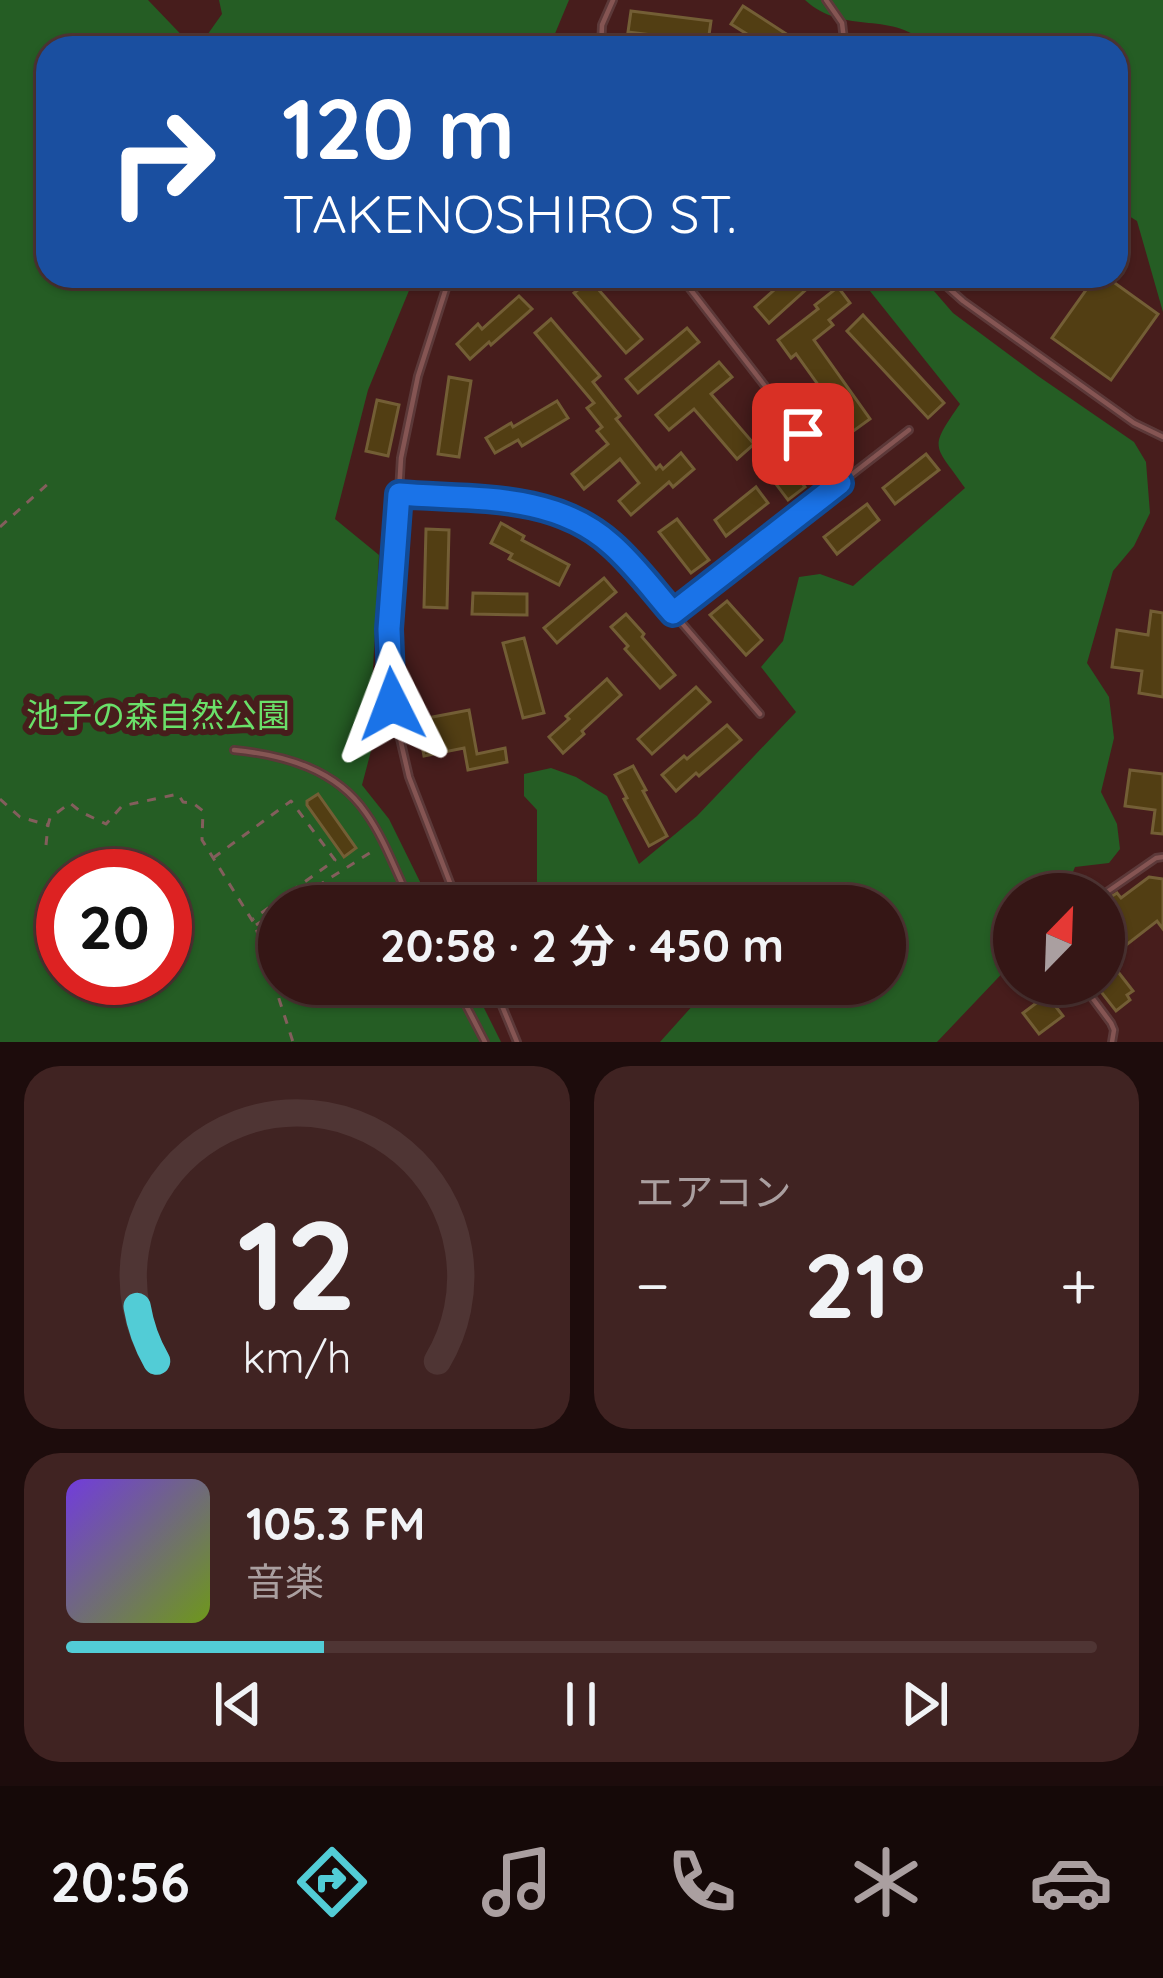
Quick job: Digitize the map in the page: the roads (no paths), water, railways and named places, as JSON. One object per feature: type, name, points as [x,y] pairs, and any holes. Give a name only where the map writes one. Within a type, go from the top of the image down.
[{"type":"lane","points":[[602,36],[613,0]]},
{"type":"lane","points":[[826,0],[842,23],[844,36]]},
{"type":"lane","points":[[446,288],[400,458],[389,629],[392,704],[409,777],[451,885]]},
{"type":"lane","points":[[689,288],[840,483]]},
{"type":"lane","points":[[948,288],[1134,423],[1163,437]]},
{"type":"lane","points":[[673,613],[909,430]]},
{"type":"lane","points":[[399,494],[504,500],[554,510],[580,522],[607,540],[760,714]]},
{"type":"lane","points":[[234,750],[293,761],[326,775],[365,810],[403,885]]},
{"type":"lane","points":[[1125,879],[1163,857]]},
{"type":"lane","points":[[466,1005],[485,1042]]},
{"type":"lane","points":[[502,1005],[517,1042]]},
{"type":"lane","points":[[1098,1005],[1114,1030],[1112,1042]]},
{"type":"park label","name":"池子の森自然公園","points":[[158,715]]}]
